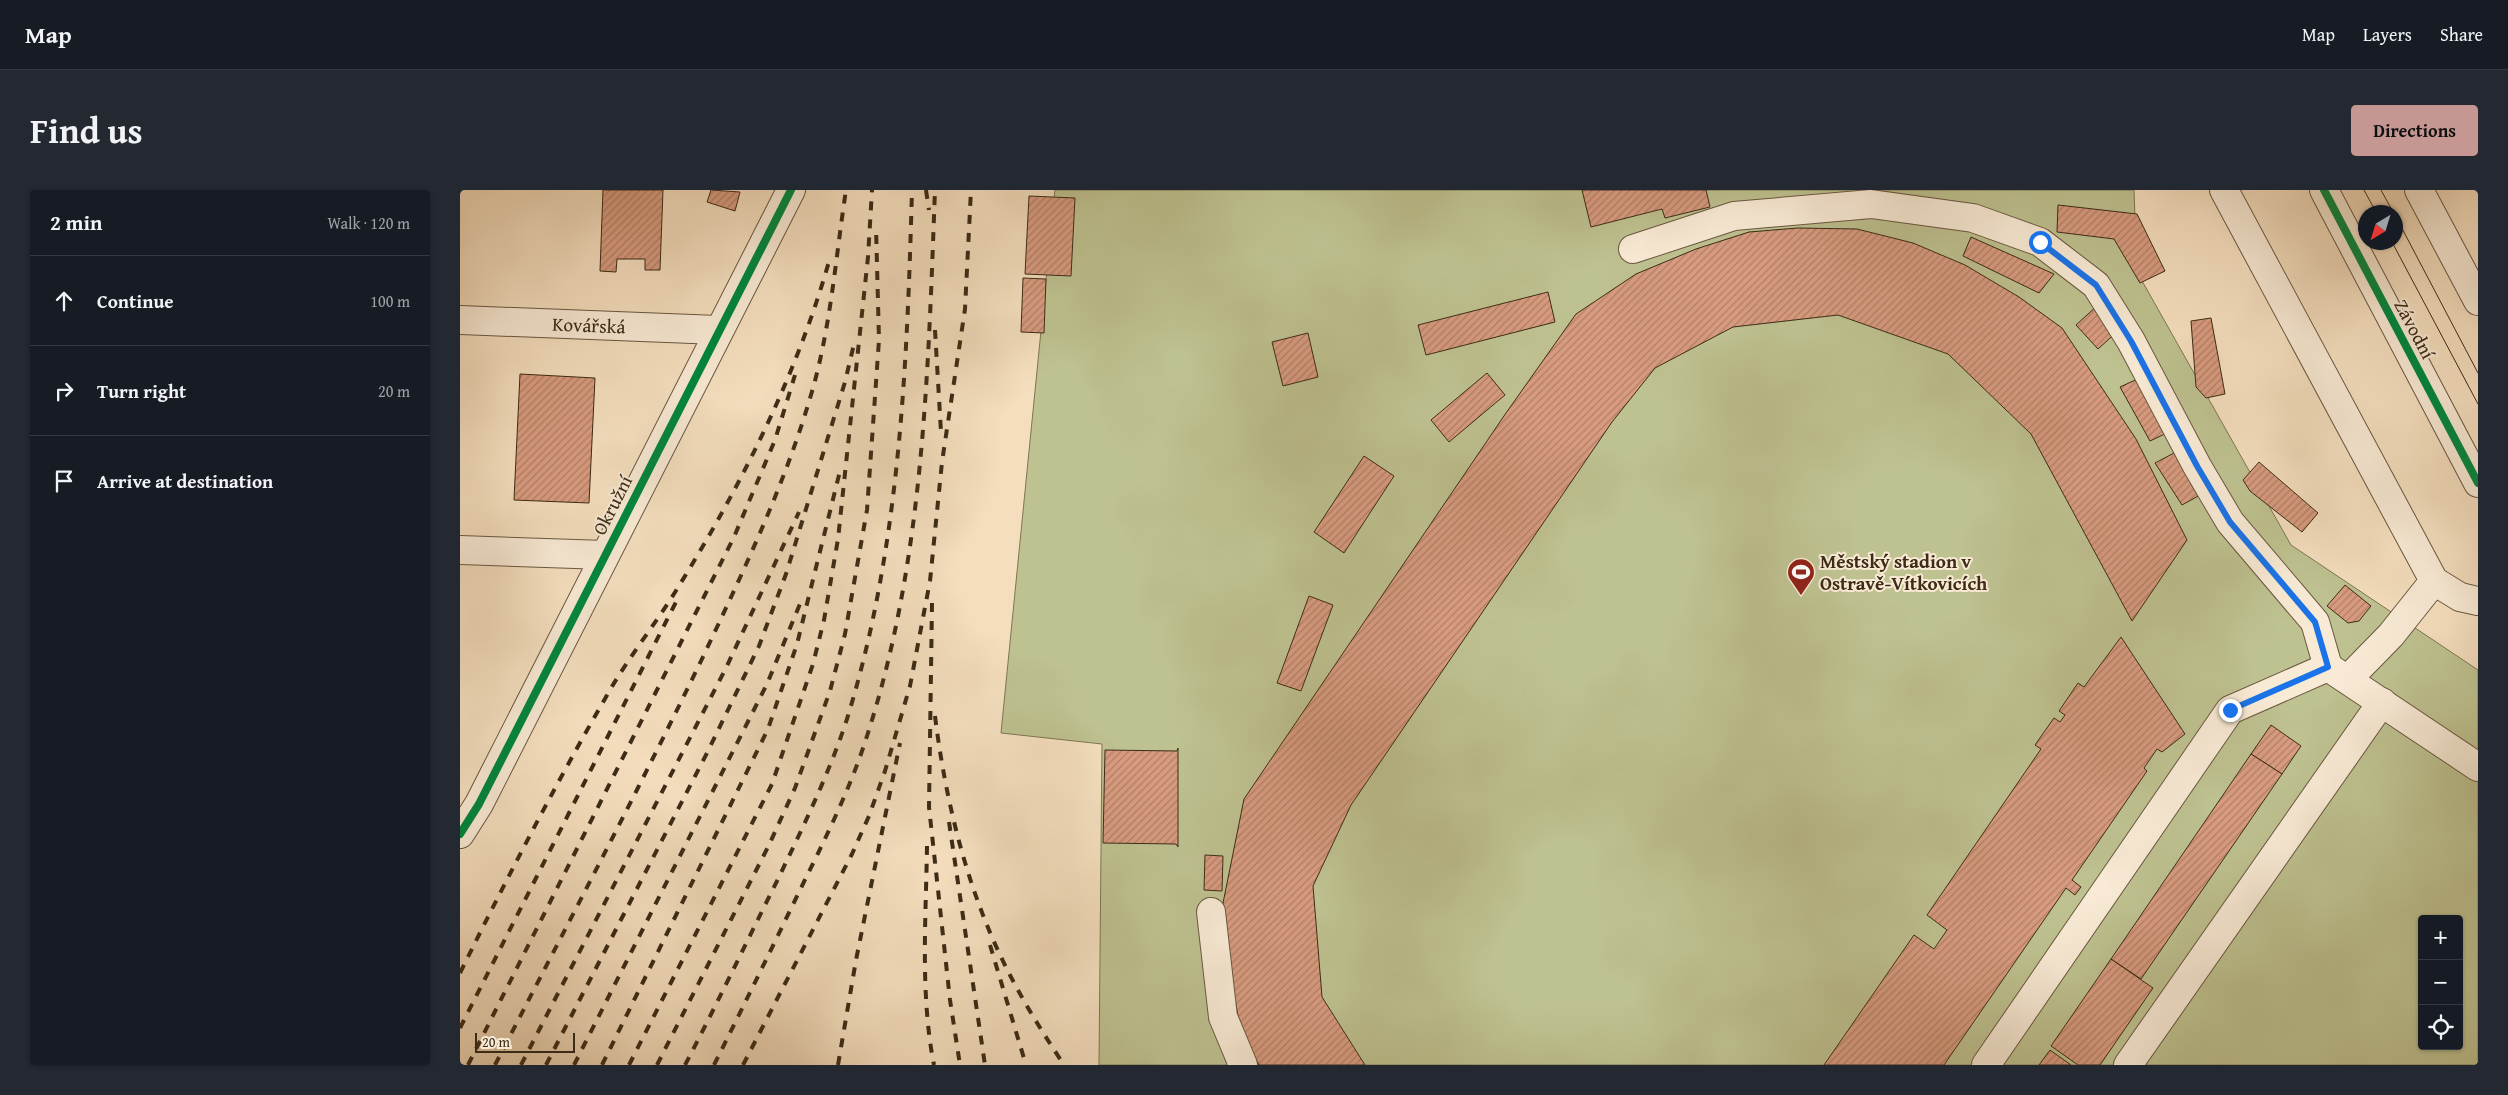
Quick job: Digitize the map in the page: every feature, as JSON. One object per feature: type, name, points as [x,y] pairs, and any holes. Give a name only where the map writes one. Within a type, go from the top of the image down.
[{"type":"street","name":"Okružní","points":[[460,834],[469,804],[605,555],[790,190]]},
{"type":"street","points":[[2224,190],[2434,581],[2460,597],[2478,601]]},
{"type":"street","name":"Závodní","points":[[2324,190],[2478,483]]},
{"type":"street","points":[[2419,190],[2478,301]]},
{"type":"street","points":[[1633,249],[1734,216],[1801,200],[1871,204],[1973,218],[2040,242],[2096,285],[2131,341],[2197,466],[2230,522],[2315,622],[2338,673],[2478,767]]},
{"type":"street","name":"Kovářská","points":[[460,320],[718,330]]},
{"type":"street","points":[[460,550],[605,555]]},
{"type":"street","points":[[1986,1065],[2230,710],[2338,673],[2391,635],[2434,581]]},
{"type":"street","points":[[2128,1065],[2382,702]]},
{"type":"street","points":[[1211,912],[1223,1017],[1243,1065]]},
{"type":"green space","points":[[1055,190],[2134,190],[2137,272],[2291,545],[2478,670],[2478,1065],[1099,1065],[1102,744],[1001,733]]},
{"type":"building","points":[[603,190],[663,190],[660,270],[645,270],[645,259],[617,259],[616,272],[600,271]]},
{"type":"building","points":[[711,190],[740,192],[735,211],[707,202]]},
{"type":"building","points":[[1582,190],[1706,190],[1710,207],[1665,218],[1662,209],[1591,227]]},
{"type":"building","points":[[1029,196],[1075,198],[1071,276],[1025,274]]},
{"type":"building","points":[[2058,205],[2137,214],[2165,271],[2140,283],[2114,239],[2057,232]]},
{"type":"building","points":[[1798,228],[1857,229],[1913,243],[1965,265],[2019,297],[2062,328],[2136,439],[2187,540],[2132,621],[2031,434],[1948,354],[1838,315],[1733,327],[1655,368],[1612,422],[1351,805],[1313,886],[1322,997],[1365,1065],[1259,1065],[1240,1027],[1220,918],[1244,799],[1506,413],[1576,314],[1636,274],[1696,249],[1749,232]]},
{"type":"building","points":[[1971,237],[2054,274],[2039,293],[1963,256]]},
{"type":"building","points":[[1023,278],[1046,279],[1044,333],[1021,332]]},
{"type":"building","points":[[1548,292],[1555,322],[1426,355],[1418,325]]},
{"type":"building","points":[[2099,304],[2121,328],[2098,349],[2076,325]]},
{"type":"building","points":[[2211,318],[2225,394],[2206,398],[2196,387],[2191,321]]},
{"type":"building","points":[[1308,333],[1318,377],[1283,386],[1272,342]]},
{"type":"building","points":[[1487,373],[1505,395],[1449,442],[1431,420]]},
{"type":"building","points":[[520,374],[595,378],[589,503],[514,500]]},
{"type":"building","points":[[2142,377],[2169,432],[2150,441],[2120,387]]},
{"type":"building","points":[[2178,451],[2202,494],[2182,505],[2155,463]]},
{"type":"building","points":[[1364,456],[1394,476],[1344,553],[1314,532]]},
{"type":"building","points":[[2259,462],[2318,513],[2302,532],[2250,491],[2243,480]]},
{"type":"building","points":[[2345,585],[2371,606],[2359,621],[2348,623],[2327,606]]},
{"type":"building","points":[[1309,596],[1333,605],[1301,691],[1277,683]]},
{"type":"building","points":[[2121,637],[2185,734],[2162,752],[2157,749],[2144,768],[2147,771],[2072,880],[2081,887],[2075,895],[2066,888],[1944,1065],[1824,1065],[1914,935],[1934,949],[1947,930],[1927,915],[2041,749],[2035,745],[2054,718],[2060,722],[2065,715],[2059,711],[2078,683],[2084,687]]},
{"type":"building","points":[[2271,725],[2301,746],[2282,774],[2251,754]]},
{"type":"building","points":[[1178,748],[1178,847],[1176,844],[1103,843],[1105,750],[1177,751]]},
{"type":"building","points":[[2251,754],[2282,774],[2141,979],[2111,959]]},
{"type":"building","points":[[1205,855],[1223,856],[1222,891],[1204,890]]},
{"type":"building","points":[[2111,959],[2153,988],[2100,1065],[2078,1065],[2051,1046]]},
{"type":"building","points":[[2050,1050],[2071,1065],[2039,1065]]},
{"type":"tram line","points":[[2364,190],[2372,205]]},
{"type":"tram line","points":[[2381,190],[2389,205]]},
{"type":"tram line","points":[[2403,230],[2478,373]]},
{"type":"tram line","points":[[2396,250],[2478,404]]},
{"type":"railway","points":[[495,1065],[676,712],[763,527],[777,493],[802,423],[819,364],[829,314],[846,190]]},
{"type":"railway","points":[[629,1065],[772,784],[813,664],[824,620],[838,539],[868,257],[872,190]]},
{"type":"railway","points":[[685,1065],[778,879],[815,800],[847,719],[865,654],[879,589],[898,457],[907,323],[912,190]]},
{"type":"railway","points":[[926,190],[929,210]]},
{"type":"railway","points":[[714,1065],[845,796],[867,736],[886,670],[901,602],[920,466],[935,190]]},
{"type":"railway","points":[[743,1065],[852,854],[869,816],[885,771],[910,686],[930,581],[942,462],[965,309],[971,190]]},
{"type":"railway","points":[[657,1065],[769,845],[795,788],[830,691],[845,634],[867,510],[879,340],[876,227]]},
{"type":"railway","points":[[460,973],[531,834],[614,683],[660,616],[701,550],[745,470],[784,387],[801,345],[817,302],[830,258]]},
{"type":"railway","points":[[935,330],[941,432]]},
{"type":"railway","points":[[546,1065],[708,751],[759,646],[786,574],[845,382],[854,344]]},
{"type":"railway","points":[[468,1065],[734,537],[775,440],[795,375]]},
{"type":"railway","points":[[602,1065],[768,729],[797,644],[840,471]]},
{"type":"railway","points":[[521,1065],[726,668],[799,512]]},
{"type":"railway","points":[[460,1028],[678,598]]},
{"type":"railway","points":[[574,1065],[767,684],[802,599]]},
{"type":"railway","points":[[932,603],[929,807],[950,1000],[960,1065]]},
{"type":"railway","points":[[935,716],[953,817],[971,883],[996,946],[1017,988],[1064,1065]]},
{"type":"railway","points":[[838,1065],[856,960],[900,743]]},
{"type":"railway","points":[[949,822],[985,1065]]},
{"type":"railway","points":[[927,846],[925,984],[934,1065]]},
{"type":"railway","points":[[990,945],[1026,1065]]},
{"type":"cycle path","points":[[460,834],[479,804],[791,190]]},
{"type":"cycle path","points":[[2324,190],[2478,483]]},
{"type":"place","name":"Městský stadion v Ostravě-Vítkovicích","points":[[1801,596]]},
{"type":"route","points":[[2040,242],[2096,285],[2131,341],[2197,466],[2230,522],[2315,622],[2328,667],[2230,710]]}]
